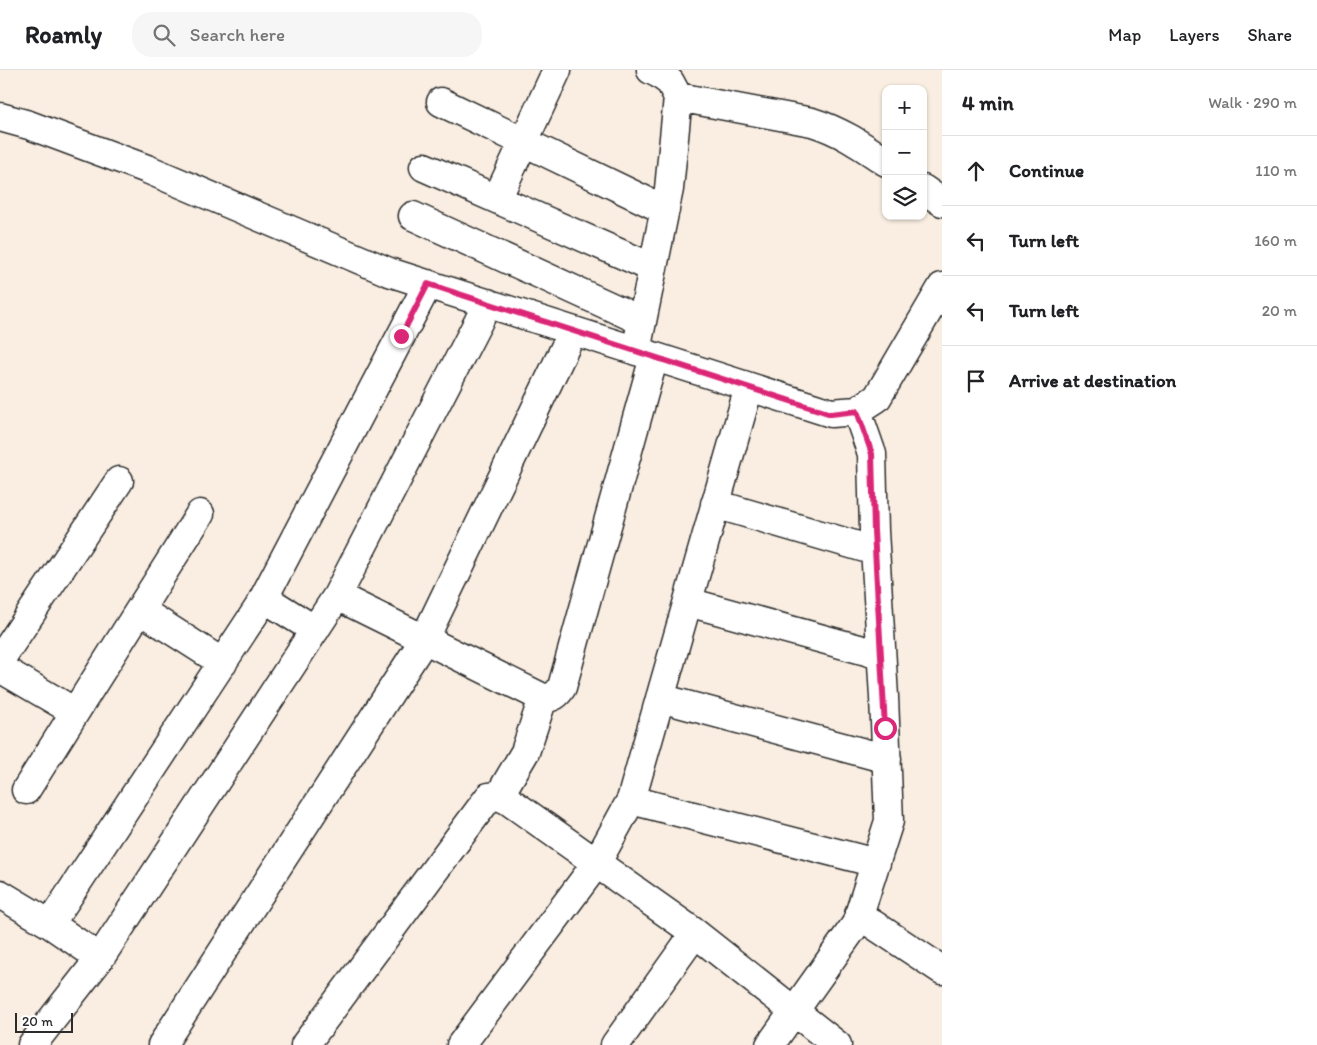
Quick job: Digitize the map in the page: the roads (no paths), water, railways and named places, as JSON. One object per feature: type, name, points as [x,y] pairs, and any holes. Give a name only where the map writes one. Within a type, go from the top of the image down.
[{"type":"street","points":[[497,199],[557,70]]},
{"type":"street","points":[[337,596],[543,698],[551,698],[557,694],[562,687],[645,354],[642,321],[669,189],[669,80],[822,124],[848,136],[882,159]]},
{"type":"street","points":[[441,102],[665,210]]},
{"type":"street","points":[[0,117],[147,169],[381,268],[831,414],[857,411],[877,398],[942,287]]},
{"type":"street","points":[[424,167],[653,268]]},
{"type":"street","points":[[927,192],[942,202]]},
{"type":"street","points":[[413,216],[642,321]]},
{"type":"street","points":[[50,924],[264,598],[428,284]]},
{"type":"street","points":[[32,1045],[100,958],[337,596],[488,303]]},
{"type":"street","points":[[162,1045],[424,640],[573,331]]},
{"type":"street","points":[[461,1045],[596,864],[631,800],[749,387]]},
{"type":"street","points":[[770,1045],[856,924],[889,821],[872,454],[857,411]]},
{"type":"street","points":[[0,660],[119,481]]},
{"type":"street","points":[[715,504],[875,551]]},
{"type":"street","points":[[26,790],[200,514]]},
{"type":"street","points":[[264,598],[315,630]]},
{"type":"street","points":[[688,602],[882,655]]},
{"type":"street","points":[[140,610],[223,663]]},
{"type":"street","points":[[0,668],[75,712]]},
{"type":"street","points":[[499,796],[525,752],[543,698]]},
{"type":"street","points":[[660,698],[887,759]]},
{"type":"street","points":[[305,1045],[489,797],[499,796],[510,801],[695,933],[837,1045]]},
{"type":"street","points":[[631,800],[876,863]]},
{"type":"street","points":[[0,894],[50,924],[100,958]]},
{"type":"street","points":[[859,915],[942,970]]},
{"type":"street","points":[[614,1045],[695,933]]}]
